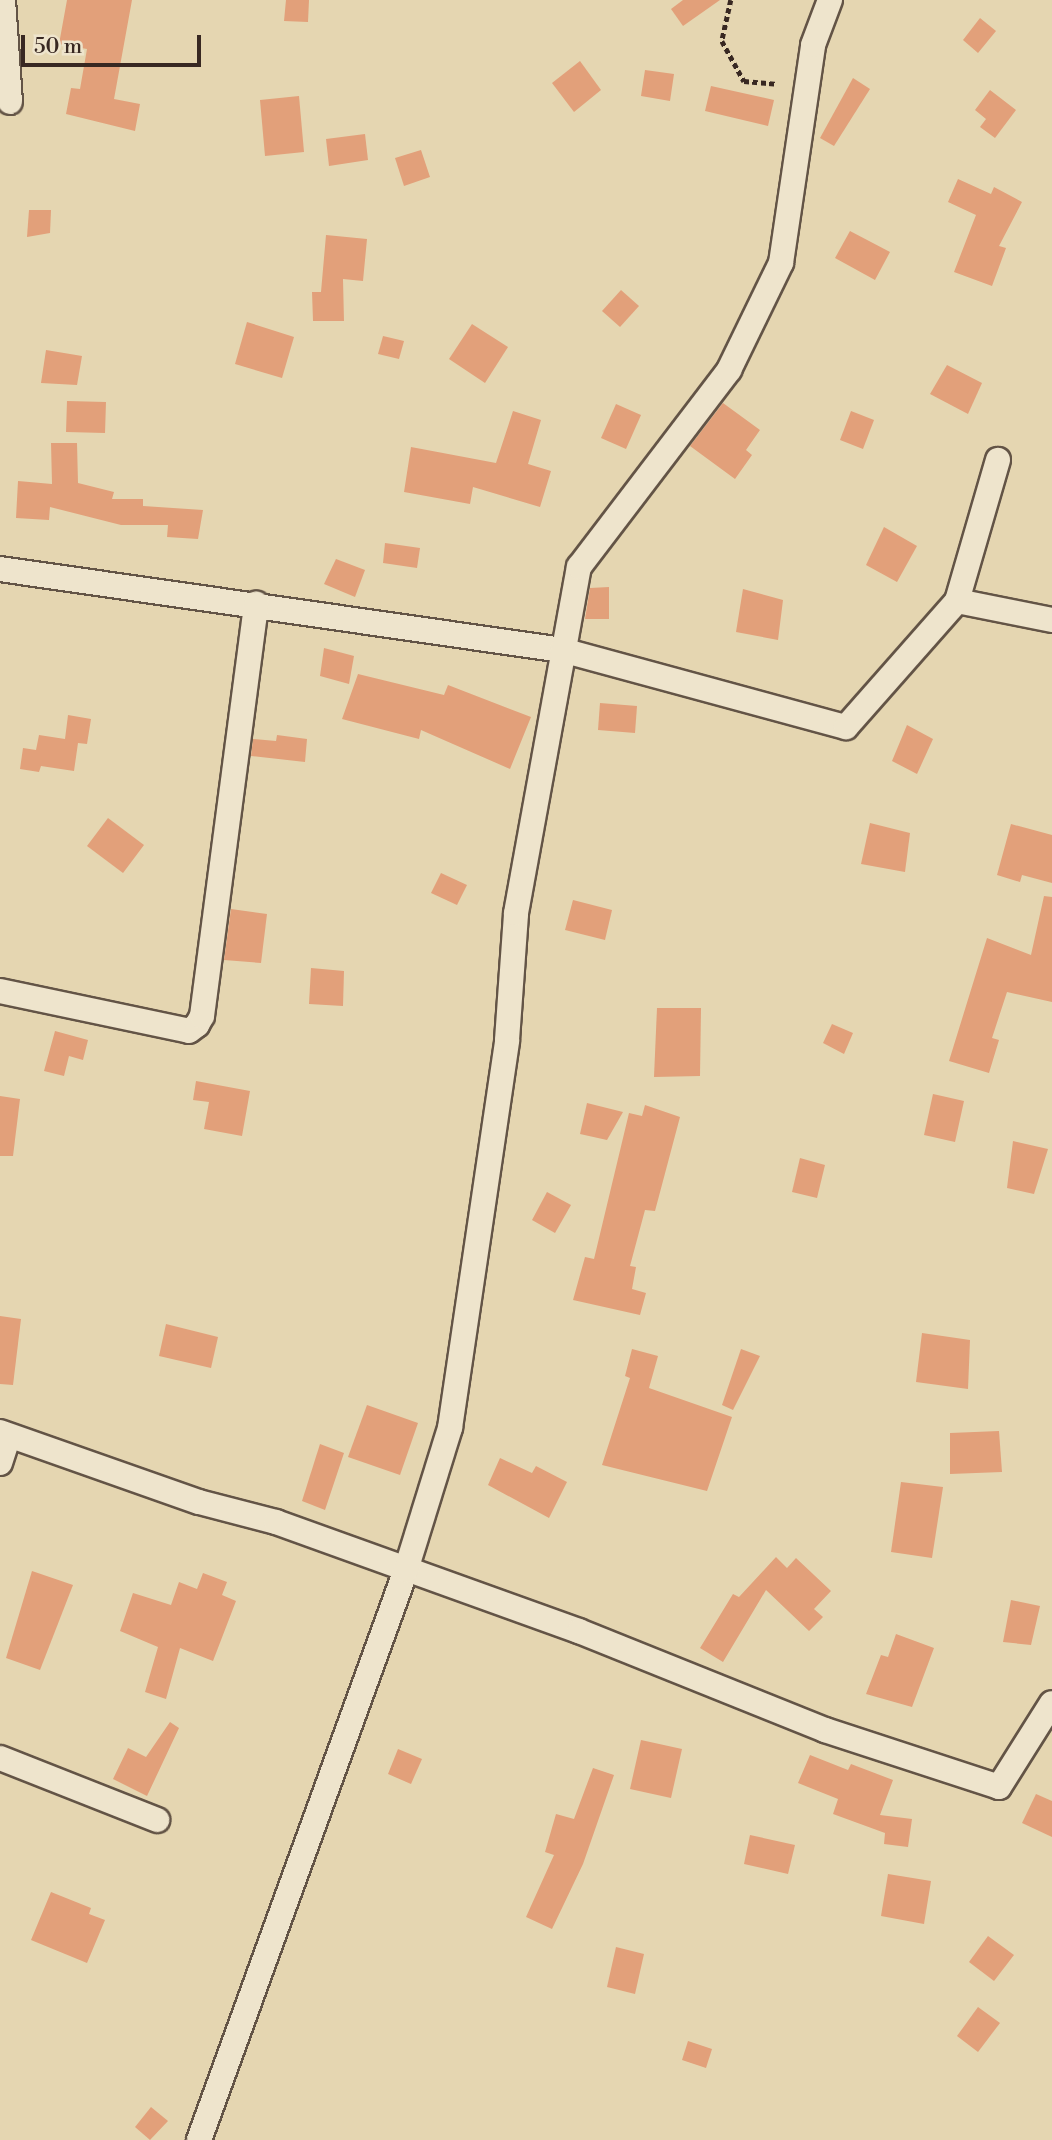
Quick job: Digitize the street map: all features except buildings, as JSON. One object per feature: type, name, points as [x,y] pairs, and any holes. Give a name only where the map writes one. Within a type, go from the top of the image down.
[{"type":"street","points":[[3,0],[10,102]]},
{"type":"street","points":[[199,2140],[406,1570],[450,1428],[507,1040],[516,913],[579,566],[729,370],[781,263],[813,44],[830,0]]},
{"type":"street","points":[[0,569],[562,650],[846,727],[957,601],[999,460]]},
{"type":"street","points":[[957,601],[1052,620]]},
{"type":"street","points":[[0,991],[189,1031],[197,1025],[202,1016],[256,604]]},
{"type":"street","points":[[0,1463],[5,1434],[199,1503],[276,1522],[579,1631],[825,1730],[999,1787],[1052,1703]]},
{"type":"street","points":[[0,1758],[158,1820]]},
{"type":"path","points":[[731,0],[722,41],[744,81],[777,84]]}]
